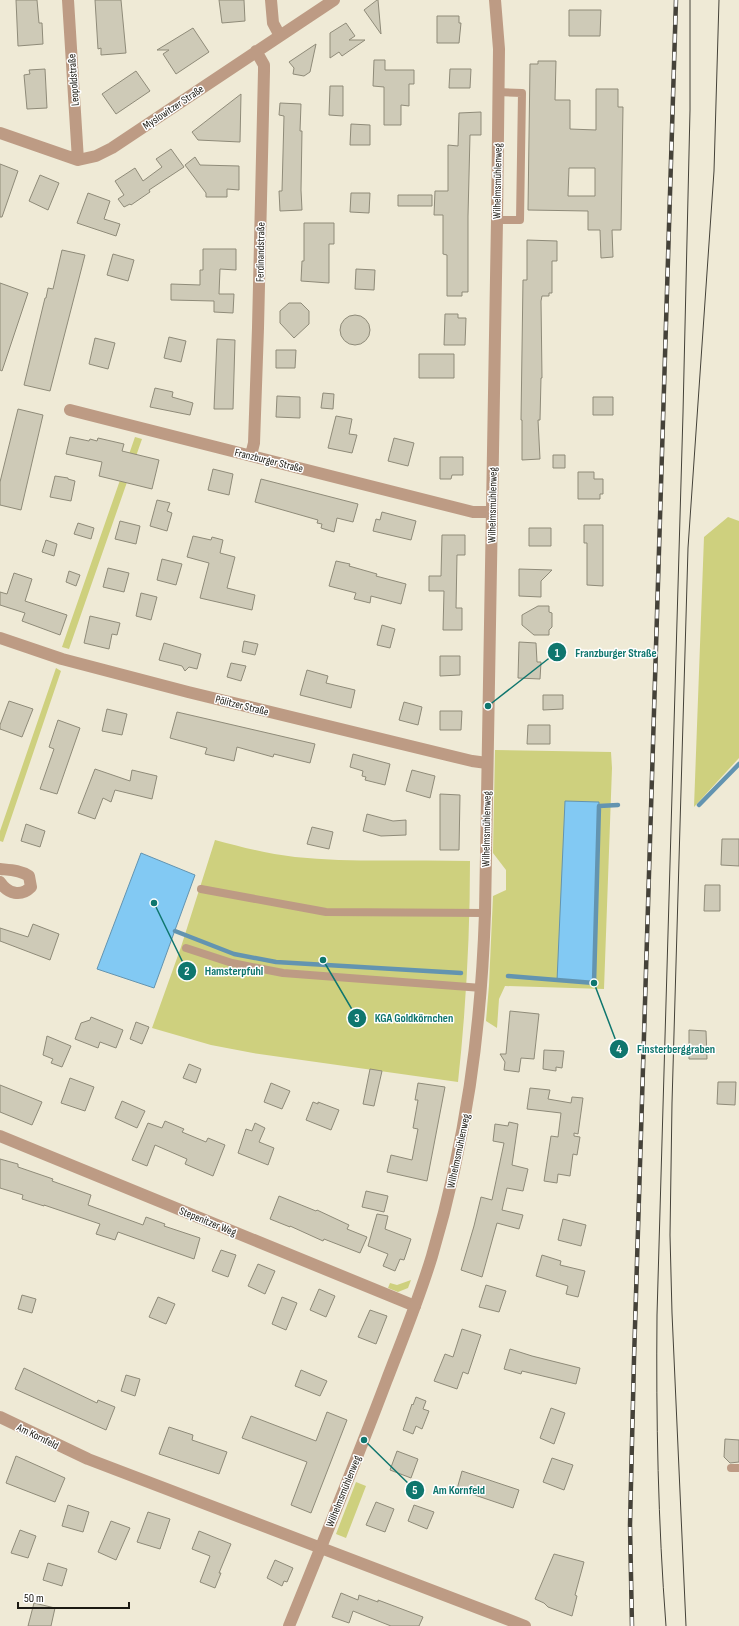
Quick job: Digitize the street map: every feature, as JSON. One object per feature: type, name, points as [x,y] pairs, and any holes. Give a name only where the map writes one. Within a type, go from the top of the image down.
[{"type":"street","name":"Leopoldstraße","points":[[68,0],[78,160]]},
{"type":"street","points":[[271,0],[273,23],[280,36]]},
{"type":"street","name":"Myslowitzer Straße","points":[[78,160],[96,156],[112,148],[334,0]]},
{"type":"street","name":"Wilhelmsmühlenweg","points":[[289,1626],[415,1306],[441,1221],[463,1128],[475,1057],[482,988],[488,763],[497,220],[498,49],[495,0]]},
{"type":"street","name":"Ferdinandstraße","points":[[251,455],[254,443],[258,328],[264,71],[264,65],[256,52]]},
{"type":"street","points":[[0,133],[78,160]]},
{"type":"street","name":"Franzburger Straße","points":[[70,410],[473,512],[492,512]]},
{"type":"street","name":"Pölitzer Straße","points":[[0,638],[62,659],[188,692],[465,759],[488,763]]},
{"type":"street","points":[[0,869],[24,873],[29,876],[31,887],[22,894],[14,893],[8,891],[0,882]]},
{"type":"street","name":"Stepenitzer Weg","points":[[0,1136],[415,1306]]},
{"type":"street","name":"Am Kornfeld","points":[[0,1417],[88,1459],[525,1626]]},
{"type":"lane","points":[[497,220],[520,220],[522,93],[498,92]]},
{"type":"lane","points":[[201,889],[326,912],[485,913]]},
{"type":"lane","points":[[186,948],[232,963],[283,973],[482,988]]},
{"type":"green space","points":[[135,437],[142,439],[69,649],[62,647]]},
{"type":"green space","points":[[728,517],[739,521],[739,758],[694,807],[704,537]]},
{"type":"green space","points":[[56,668],[61,671],[3,842],[0,841],[0,831]]},
{"type":"green space","points":[[495,750],[611,752],[612,768],[604,989],[505,986],[499,999],[497,1028],[486,1021],[493,896],[506,890],[506,870],[493,853]]},
{"type":"green space","points":[[215,840],[275,854],[317,859],[470,861],[467,972],[458,1082],[253,1053],[211,1045],[152,1028],[181,947]]},
{"type":"green space","points":[[411,1280],[408,1288],[398,1292],[388,1288],[390,1283],[397,1285]]},
{"type":"green space","points":[[356,1482],[366,1486],[346,1538],[336,1534]]},
{"type":"water","points":[[565,801],[599,802],[594,983],[557,981]]},
{"type":"water","points":[[141,853],[195,875],[154,988],[97,969]]},
{"type":"building","points":[[16,0],[37,0],[39,23],[42,23],[43,44],[18,46]]},
{"type":"building","points":[[95,0],[121,0],[126,53],[101,55],[101,48],[98,49]]},
{"type":"building","points":[[219,0],[244,0],[245,21],[222,23]]},
{"type":"building","points":[[378,0],[381,34],[364,10]]},
{"type":"building","points":[[569,10],[601,10],[600,36],[569,36]]},
{"type":"building","points":[[437,16],[459,16],[459,23],[461,23],[459,43],[437,43]]},
{"type":"building","points":[[346,23],[355,36],[349,40],[365,40],[342,56],[339,52],[330,58],[330,33]]},
{"type":"building","points":[[193,28],[209,52],[176,74],[163,54],[169,50],[157,50]]},
{"type":"building","points":[[316,44],[310,72],[304,76],[293,74],[294,68],[289,62]]},
{"type":"building","points":[[374,60],[385,60],[385,70],[414,70],[414,84],[409,84],[409,106],[401,105],[401,125],[384,125],[384,87],[373,86]]},
{"type":"building","points":[[538,61],[556,61],[555,100],[570,100],[570,129],[596,130],[596,89],[618,89],[618,107],[623,107],[621,230],[612,230],[613,257],[601,258],[600,230],[588,230],[588,211],[528,210],[530,64],[538,64]],"holes":[[[569,168],[595,168],[595,196],[568,196]]]},
{"type":"building","points":[[45,69],[47,108],[27,109],[24,75],[30,74],[29,70]]},
{"type":"building","points":[[450,69],[471,69],[470,88],[449,88]]},
{"type":"building","points":[[136,71],[150,91],[116,114],[102,94]]},
{"type":"building","points":[[330,86],[343,86],[343,116],[329,115]]},
{"type":"building","points":[[241,94],[240,142],[198,140],[192,132]]},
{"type":"building","points":[[280,103],[301,104],[300,131],[302,131],[302,210],[280,211],[279,191],[282,191],[284,116],[279,115]]},
{"type":"building","points":[[481,112],[481,135],[470,135],[468,292],[462,292],[462,296],[447,296],[447,255],[443,254],[443,215],[434,215],[435,191],[448,191],[448,145],[458,146],[459,113]]},
{"type":"building","points":[[351,124],[370,125],[370,145],[350,145]]},
{"type":"building","points":[[171,149],[184,167],[149,190],[150,192],[131,205],[130,204],[124,207],[118,199],[124,195],[115,181],[135,168],[143,181],[162,167],[156,159]]},
{"type":"building","points":[[195,157],[200,165],[239,166],[239,190],[227,189],[227,197],[206,197],[206,193],[185,165]]},
{"type":"building","points":[[0,164],[18,171],[2,217],[0,217]]},
{"type":"building","points":[[40,175],[59,183],[48,210],[29,201]]},
{"type":"building","points":[[88,193],[110,201],[104,219],[120,224],[116,236],[77,223]]},
{"type":"building","points":[[351,193],[370,193],[369,213],[350,212]]},
{"type":"building","points":[[398,195],[432,195],[432,206],[398,206]]},
{"type":"building","points":[[304,223],[334,223],[334,244],[329,244],[329,283],[301,281],[302,261],[304,261]]},
{"type":"building","points":[[527,240],[557,241],[557,261],[552,261],[552,293],[549,293],[549,296],[542,296],[541,301],[542,378],[540,420],[538,420],[540,459],[522,460],[521,420],[523,280],[527,280]]},
{"type":"building","points":[[203,249],[236,249],[236,270],[220,269],[219,294],[234,294],[233,313],[214,312],[214,301],[171,300],[171,284],[200,285],[200,270],[203,270]]},
{"type":"building","points":[[62,250],[85,255],[50,391],[24,385],[45,298],[48,288],[53,289]]},
{"type":"building","points":[[113,254],[134,260],[128,281],[107,275]]},
{"type":"building","points":[[356,269],[375,270],[374,290],[355,289]]},
{"type":"building","points":[[0,283],[28,293],[2,371],[0,370]]},
{"type":"building","points":[[289,303],[301,303],[309,311],[309,324],[294,338],[280,323],[280,311]]},
{"type":"building","points":[[445,314],[458,314],[458,318],[466,318],[465,345],[444,345]]},
{"type":"building","points":[[355,315],[361,316],[369,324],[369,336],[361,344],[355,345],[349,344],[341,336],[340,330],[341,324],[349,316]]},
{"type":"building","points":[[169,337],[186,341],[181,362],[164,358]]},
{"type":"building","points":[[95,338],[115,343],[108,369],[89,364]]},
{"type":"building","points":[[217,339],[235,340],[233,409],[214,409]]},
{"type":"building","points":[[276,350],[296,350],[295,368],[276,368]]},
{"type":"building","points":[[419,354],[454,354],[454,378],[419,378]]},
{"type":"building","points":[[155,388],[173,392],[172,397],[193,403],[190,415],[150,407]]},
{"type":"building","points":[[323,393],[334,394],[333,409],[321,408]]},
{"type":"building","points":[[277,396],[300,397],[300,418],[276,417]]},
{"type":"building","points":[[593,397],[613,397],[613,415],[593,415]]},
{"type":"building","points":[[18,409],[43,415],[21,510],[0,505],[0,482]]},
{"type":"building","points":[[336,416],[352,419],[349,434],[357,435],[352,453],[328,448]]},
{"type":"building","points":[[70,437],[89,441],[90,439],[97,441],[98,438],[124,444],[122,451],[159,460],[152,489],[99,476],[102,462],[66,454]]},
{"type":"building","points":[[394,438],[414,443],[408,466],[388,461]]},
{"type":"building","points":[[553,455],[565,455],[565,468],[553,468]]},
{"type":"building","points":[[440,457],[463,457],[463,475],[452,475],[451,479],[440,479]]},
{"type":"building","points":[[213,469],[233,474],[229,495],[208,490]]},
{"type":"building","points":[[578,472],[594,472],[594,479],[603,479],[603,494],[600,494],[600,499],[578,499]]},
{"type":"building","points":[[55,476],[68,478],[75,481],[71,501],[50,497]]},
{"type":"building","points":[[261,479],[358,504],[353,522],[337,518],[334,532],[321,528],[322,524],[317,523],[318,520],[255,502]]},
{"type":"building","points":[[157,500],[170,503],[167,511],[172,513],[167,531],[150,526]]},
{"type":"building","points":[[382,512],[416,521],[411,540],[373,531],[376,519],[380,520]]},
{"type":"building","points":[[120,521],[140,526],[136,544],[115,539]]},
{"type":"building","points":[[78,523],[94,528],[91,539],[74,534]]},
{"type":"building","points":[[584,525],[603,525],[603,586],[587,585],[587,543],[584,543]]},
{"type":"building","points":[[529,528],[551,528],[551,546],[529,546]]},
{"type":"building","points":[[442,535],[465,535],[465,555],[457,555],[456,608],[462,608],[462,630],[443,630],[444,591],[429,591],[429,576],[441,576]]},
{"type":"building","points":[[193,536],[211,540],[212,537],[223,540],[220,553],[235,557],[227,588],[255,595],[252,610],[200,598],[209,563],[187,557]]},
{"type":"building","points":[[46,540],[57,544],[54,556],[42,552]]},
{"type":"building","points":[[162,559],[182,564],[176,585],[157,580]]},
{"type":"building","points":[[336,561],[350,564],[349,566],[377,574],[376,576],[406,584],[401,604],[371,596],[370,603],[354,599],[356,593],[329,586]]},
{"type":"building","points":[[108,568],[129,573],[124,592],[103,587]]},
{"type":"building","points":[[519,569],[552,570],[541,581],[541,597],[519,596]]},
{"type":"building","points":[[69,571],[80,575],[76,586],[66,582]]},
{"type":"building","points":[[14,573],[32,579],[25,601],[67,615],[60,635],[22,621],[25,613],[0,605],[0,592],[7,594]]},
{"type":"building","points":[[141,593],[157,597],[151,620],[136,616]]},
{"type":"building","points":[[538,606],[549,606],[549,612],[552,613],[552,627],[549,630],[549,635],[534,635],[522,625],[522,615]]},
{"type":"building","points":[[90,616],[120,623],[117,635],[112,634],[109,649],[84,643]]},
{"type":"building","points":[[382,625],[395,629],[390,648],[377,645]]},
{"type":"building","points":[[244,641],[258,644],[255,655],[242,652]]},
{"type":"building","points":[[519,642],[536,643],[537,662],[541,662],[540,679],[518,678]]},
{"type":"building","points":[[164,643],[201,654],[197,669],[189,667],[185,671],[182,666],[159,660]]},
{"type":"building","points":[[440,656],[460,656],[460,675],[440,676]]},
{"type":"building","points":[[231,663],[246,666],[241,681],[227,677]]},
{"type":"building","points":[[307,670],[328,676],[326,683],[355,690],[351,708],[300,695]]},
{"type":"building","points":[[543,695],[563,695],[563,709],[543,710]]},
{"type":"building","points":[[9,701],[33,709],[22,737],[0,729],[0,725]]},
{"type":"building","points":[[404,702],[422,707],[418,725],[399,720]]},
{"type":"building","points":[[107,709],[127,714],[122,735],[102,731]]},
{"type":"building","points":[[440,711],[462,711],[461,730],[440,730]]},
{"type":"building","points":[[177,712],[315,744],[310,763],[274,754],[273,757],[237,747],[234,761],[205,754],[207,748],[170,738]]},
{"type":"building","points":[[58,720],[80,728],[57,794],[40,789],[54,749],[49,747]]},
{"type":"building","points":[[528,725],[550,725],[550,744],[527,744]]},
{"type":"building","points":[[353,754],[390,764],[385,785],[365,780],[366,777],[362,776],[363,771],[350,767]]},
{"type":"building","points":[[95,769],[130,781],[132,770],[157,776],[152,799],[115,790],[111,802],[103,798],[95,819],[78,813]]},
{"type":"building","points":[[412,770],[435,776],[430,798],[406,791]]},
{"type":"building","points":[[440,794],[460,795],[459,850],[440,850]]},
{"type":"building","points":[[367,814],[393,821],[406,820],[406,835],[381,836],[363,831]]},
{"type":"building","points":[[26,824],[45,831],[40,847],[21,841]]},
{"type":"building","points":[[312,827],[333,832],[329,849],[307,844]]},
{"type":"building","points":[[722,839],[739,839],[739,866],[721,865]]},
{"type":"building","points":[[705,885],[720,885],[720,911],[704,911]]},
{"type":"building","points":[[33,924],[59,934],[50,960],[0,941],[0,928],[28,937]]},
{"type":"building","points":[[510,1011],[539,1014],[534,1059],[521,1058],[519,1072],[504,1070],[505,1062],[500,1054],[506,1054]]},
{"type":"building","points":[[91,1017],[123,1030],[116,1048],[100,1042],[98,1048],[75,1039],[81,1023],[90,1020]]},
{"type":"building","points":[[136,1022],[149,1027],[142,1044],[130,1039]]},
{"type":"building","points":[[689,1030],[706,1031],[707,1059],[689,1059]]},
{"type":"building","points":[[47,1036],[71,1046],[62,1067],[51,1063],[53,1059],[43,1055]]},
{"type":"building","points":[[544,1050],[564,1051],[562,1068],[556,1067],[556,1071],[543,1069]]},
{"type":"building","points":[[189,1064],[201,1069],[196,1083],[183,1078]]},
{"type":"building","points":[[370,1069],[382,1071],[374,1106],[363,1104]]},
{"type":"building","points":[[70,1078],[94,1087],[85,1111],[61,1103]]},
{"type":"building","points":[[718,1082],[736,1082],[735,1105],[717,1104]]},
{"type":"building","points":[[271,1083],[290,1091],[282,1109],[264,1102]]},
{"type":"building","points":[[418,1083],[445,1087],[427,1181],[387,1172],[391,1155],[412,1160],[418,1129],[413,1128],[418,1100],[415,1100]]},
{"type":"building","points":[[0,1085],[42,1102],[32,1125],[0,1112]]},
{"type":"building","points":[[530,1088],[550,1090],[548,1099],[571,1103],[572,1097],[583,1098],[578,1134],[574,1133],[574,1136],[580,1137],[577,1155],[573,1154],[570,1176],[558,1174],[557,1183],[544,1181],[551,1136],[558,1137],[561,1113],[527,1109]]},
{"type":"building","points":[[122,1101],[145,1111],[137,1128],[115,1118]]},
{"type":"building","points":[[313,1102],[318,1104],[318,1102],[339,1110],[331,1130],[306,1120]]},
{"type":"building","points":[[165,1121],[184,1129],[182,1132],[206,1142],[208,1138],[225,1145],[213,1176],[185,1164],[187,1159],[155,1145],[147,1166],[132,1160],[148,1123],[162,1128]]},
{"type":"building","points":[[509,1122],[518,1124],[512,1165],[528,1169],[523,1191],[507,1188],[502,1210],[523,1215],[519,1229],[497,1223],[482,1277],[461,1270],[481,1197],[492,1200],[504,1143],[493,1141],[495,1124],[508,1126]]},
{"type":"building","points":[[255,1123],[265,1128],[259,1142],[274,1148],[268,1165],[238,1153],[246,1129],[252,1131]]},
{"type":"building","points":[[0,1159],[18,1164],[18,1167],[53,1179],[52,1181],[91,1195],[88,1205],[143,1225],[146,1217],[165,1224],[164,1226],[200,1238],[194,1259],[118,1232],[115,1240],[96,1234],[100,1224],[22,1199],[23,1195],[0,1188]]},
{"type":"building","points":[[366,1191],[388,1196],[384,1212],[362,1207]]},
{"type":"building","points":[[279,1196],[316,1211],[317,1210],[349,1225],[347,1229],[367,1237],[360,1253],[324,1239],[323,1241],[290,1226],[270,1219]]},
{"type":"building","points":[[377,1214],[388,1216],[385,1229],[411,1239],[404,1260],[400,1259],[395,1271],[383,1266],[388,1254],[368,1246]]},
{"type":"building","points":[[563,1219],[586,1225],[581,1246],[558,1240]]},
{"type":"building","points":[[221,1250],[236,1255],[228,1277],[212,1271]]},
{"type":"building","points":[[542,1255],[561,1261],[560,1265],[585,1271],[578,1297],[566,1294],[568,1286],[536,1276]]},
{"type":"building","points":[[258,1264],[275,1271],[265,1294],[248,1286]]},
{"type":"building","points":[[486,1285],[506,1291],[499,1312],[479,1307]]},
{"type":"building","points":[[319,1289],[335,1296],[326,1317],[310,1310]]},
{"type":"building","points":[[22,1295],[36,1299],[32,1313],[18,1309]]},
{"type":"building","points":[[158,1297],[175,1304],[166,1324],[149,1317]]},
{"type":"building","points":[[282,1297],[297,1303],[286,1330],[272,1324]]},
{"type":"building","points":[[370,1310],[387,1316],[376,1344],[358,1337]]},
{"type":"building","points":[[462,1329],[481,1335],[468,1374],[463,1372],[457,1389],[434,1381],[445,1354],[453,1357]]},
{"type":"building","points":[[510,1349],[580,1368],[576,1384],[522,1371],[521,1374],[504,1369]]},
{"type":"building","points":[[24,1368],[97,1403],[98,1400],[115,1407],[106,1430],[15,1389]]},
{"type":"building","points":[[301,1370],[327,1381],[320,1396],[295,1386]]},
{"type":"building","points":[[126,1375],[140,1379],[135,1396],[121,1391]]},
{"type":"building","points":[[416,1397],[426,1401],[423,1409],[429,1411],[422,1429],[416,1426],[413,1434],[403,1430]]},
{"type":"building","points":[[551,1408],[565,1413],[554,1444],[540,1438]]},
{"type":"building","points":[[327,1412],[347,1420],[311,1513],[291,1505],[307,1462],[242,1438],[251,1416],[316,1441]]},
{"type":"building","points":[[169,1427],[193,1435],[192,1440],[227,1452],[219,1474],[159,1454]]},
{"type":"building","points":[[725,1439],[739,1440],[739,1462],[730,1463],[724,1457]]},
{"type":"building","points":[[397,1451],[418,1459],[411,1478],[390,1470]]},
{"type":"building","points":[[16,1456],[65,1478],[55,1502],[6,1483]]},
{"type":"building","points":[[552,1458],[573,1465],[564,1490],[543,1482]]},
{"type":"building","points":[[462,1471],[519,1490],[513,1508],[457,1489]]},
{"type":"building","points":[[376,1502],[394,1509],[385,1532],[366,1525]]},
{"type":"building","points":[[68,1505],[89,1512],[83,1532],[62,1526]]},
{"type":"building","points":[[414,1505],[434,1512],[427,1529],[408,1521]]},
{"type":"building","points":[[148,1512],[170,1519],[160,1549],[137,1542]]},
{"type":"building","points":[[111,1521],[130,1528],[116,1560],[98,1552]]},
{"type":"building","points":[[20,1530],[36,1536],[28,1558],[11,1553]]},
{"type":"building","points":[[199,1531],[231,1544],[219,1573],[221,1573],[215,1588],[200,1582],[210,1556],[192,1549]]},
{"type":"building","points":[[554,1554],[584,1562],[575,1595],[577,1596],[572,1616],[548,1607],[544,1603],[535,1599]]},
{"type":"building","points":[[275,1560],[293,1568],[287,1582],[284,1581],[282,1586],[267,1578]]},
{"type":"building","points":[[48,1563],[67,1569],[62,1586],[43,1580]]},
{"type":"building","points":[[341,1593],[358,1600],[359,1595],[378,1602],[378,1600],[423,1617],[419,1626],[391,1626],[353,1611],[349,1623],[332,1617]]},
{"type":"building","points":[[34,1603],[55,1608],[51,1626],[28,1626]]},
{"type":"waterway","points":[[699,805],[739,764]]},
{"type":"waterway","points":[[508,976],[594,983],[599,806],[618,805]]},
{"type":"waterway","points":[[175,931],[234,954],[276,962],[461,973]]},
{"type":"tram line","points":[[666,1626],[658,1470],[657,1315],[683,413],[690,110],[690,0]]},
{"type":"tram line","points":[[686,1626],[672,1313],[670,1235],[672,1103],[688,548],[714,171],[719,0]]},
{"type":"railway","points":[[632,1626],[630,1525],[634,1359],[676,0]]},
{"type":"place","name":"Franzburger Straße","points":[[488,706]]},
{"type":"place","name":"Hamsterpfuhl","points":[[154,903]]},
{"type":"place","name":"KGA Goldkörnchen","points":[[323,960]]},
{"type":"place","name":"Finsterberggraben","points":[[594,983]]},
{"type":"place","name":"Am Kornfeld","points":[[364,1440]]}]
